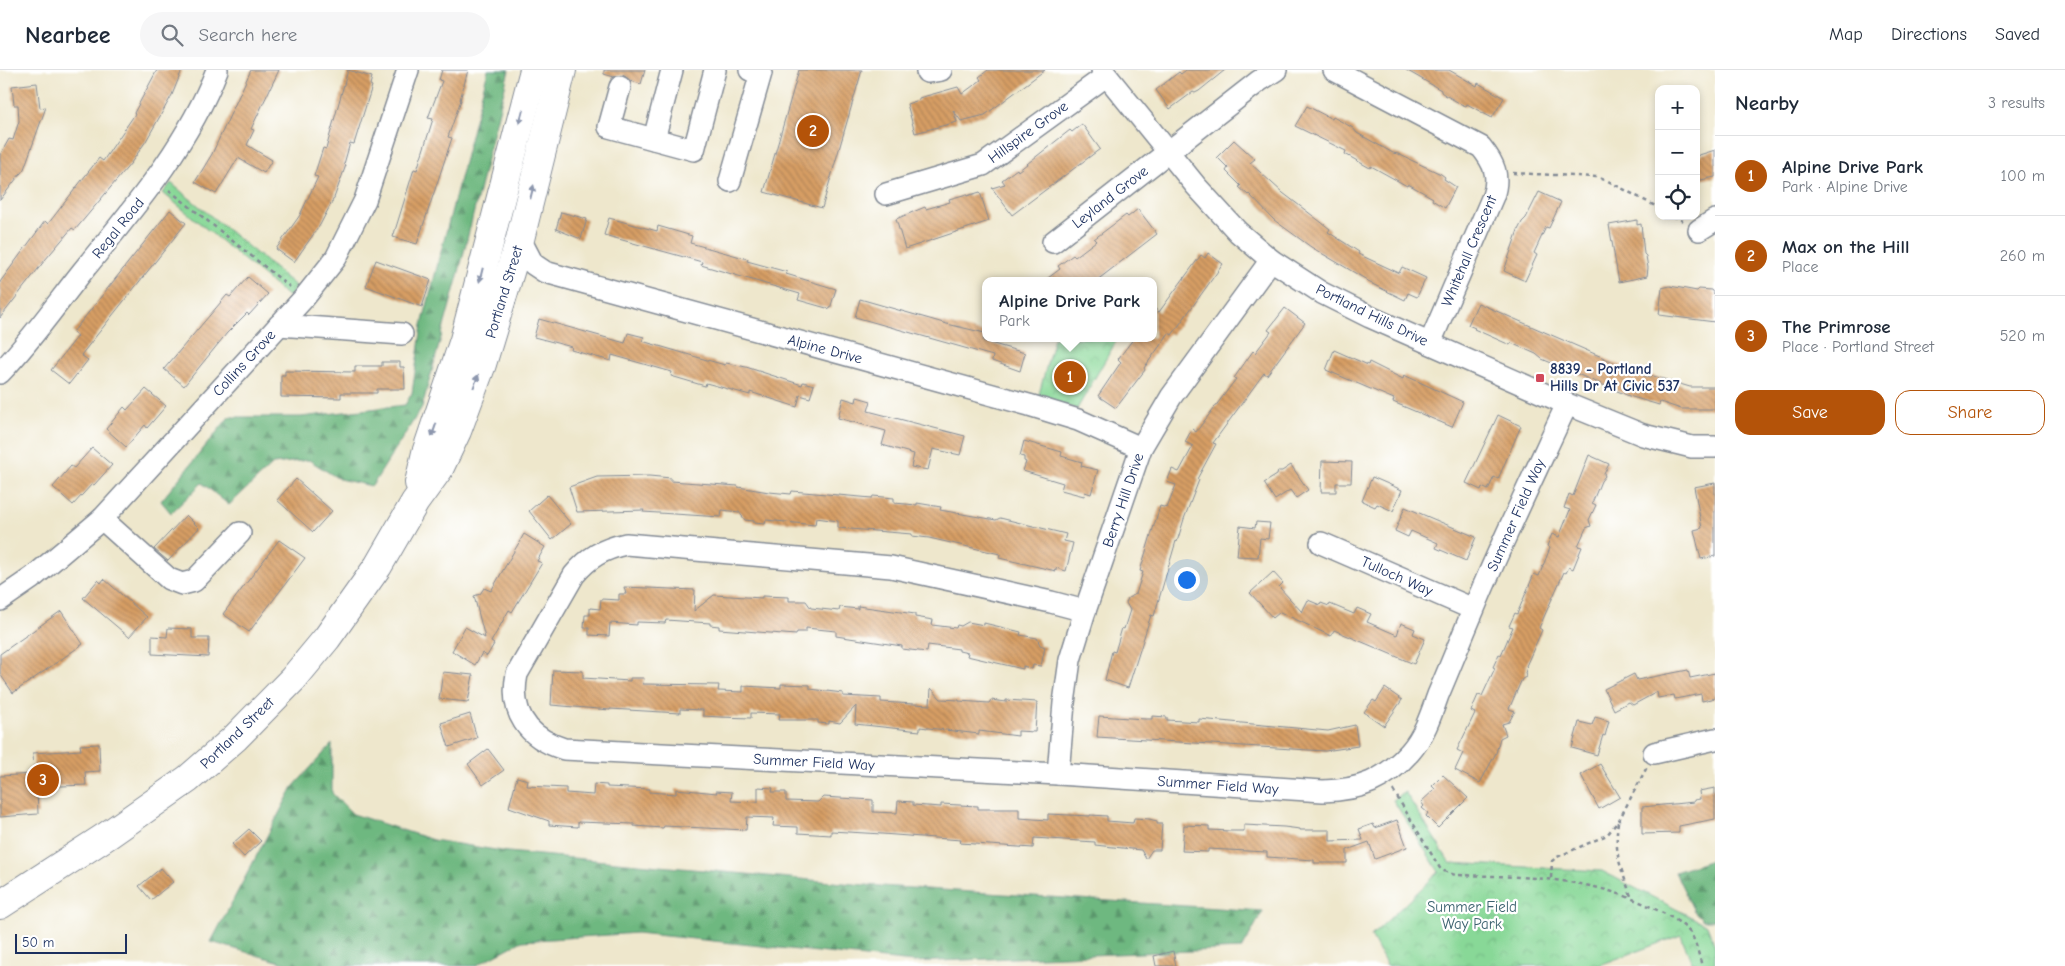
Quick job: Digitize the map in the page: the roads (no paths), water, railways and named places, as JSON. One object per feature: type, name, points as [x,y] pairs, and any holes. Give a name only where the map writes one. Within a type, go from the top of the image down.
[{"type":"main road","name":"Portland Street","points":[[415,502],[426,453],[464,340],[534,70]]},
{"type":"main road","name":"Portland Street","points":[[0,906],[108,835],[188,779],[235,738],[294,679],[328,638],[378,566],[415,502],[439,469],[457,431],[482,364],[520,239],[562,70]]},
{"type":"street","name":"Regal Road","points":[[0,373],[156,180],[181,140],[217,70]]},
{"type":"street","name":"Collins Grove","points":[[0,600],[32,578],[102,519],[304,298],[336,258],[365,200],[408,70]]},
{"type":"street","points":[[654,139],[672,70]]},
{"type":"street","points":[[620,87],[609,127],[694,150],[715,70]]},
{"type":"street","points":[[730,181],[761,73],[750,70]]},
{"type":"street","points":[[1168,152],[1259,81],[1276,70]]},
{"type":"street","name":"Whitehall Crescent","points":[[1334,70],[1481,147],[1490,158],[1497,172],[1497,186],[1430,343]]},
{"type":"street","name":"Portland Hills Drive","points":[[1104,73],[1196,186],[1232,225],[1271,260],[1322,293],[1567,404],[1643,435],[1692,447],[1715,447]]},
{"type":"street","name":"Hillspire Grove","points":[[886,194],[984,164],[1104,73]]},
{"type":"street","name":"Leyland Grove","points":[[1053,242],[1168,152]]},
{"type":"street","name":"Alpine Drive","points":[[520,239],[533,264],[546,272],[1078,420],[1141,448]]},
{"type":"street","name":"Berry Hill Drive","points":[[1058,774],[1070,660],[1141,448],[1170,398],[1271,260]]},
{"type":"street","points":[[279,325],[402,334]]},
{"type":"street","name":"Summer Field Way","points":[[1085,612],[891,567],[626,544],[608,548],[594,555],[574,575],[517,674],[515,686],[518,710],[530,731],[545,742],[564,749],[1058,774],[1323,791],[1361,787],[1385,776],[1411,750],[1424,730],[1473,609],[1567,404]]},
{"type":"street","points":[[102,519],[169,579],[182,584],[194,581],[240,532]]},
{"type":"street","name":"Tulloch Way","points":[[1321,543],[1473,609]]},
{"type":"street","points":[[1654,752],[1715,739]]},
{"type":"place","name":"Max on the Hill","points":[[813,131]]},
{"type":"place","name":"Alpine Drive Park","points":[[1070,377]]},
{"type":"place","name":"8839 - Portland Hills Dr At Civic 537","points":[[1540,378]]},
{"type":"place","name":"The Primrose","points":[[43,780]]},
{"type":"park label","name":"Summer Field Way Park","points":[[1472,916]]}]
